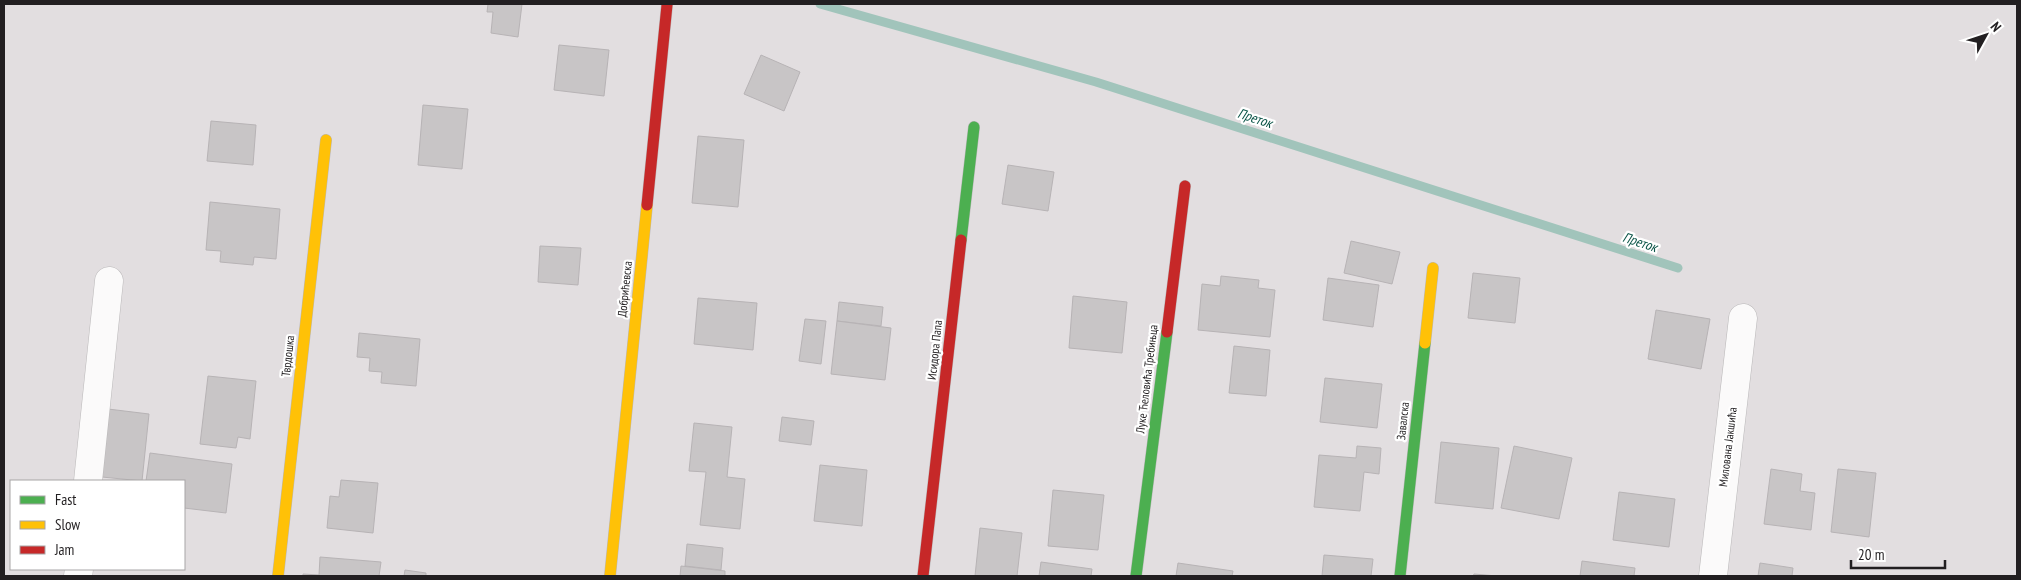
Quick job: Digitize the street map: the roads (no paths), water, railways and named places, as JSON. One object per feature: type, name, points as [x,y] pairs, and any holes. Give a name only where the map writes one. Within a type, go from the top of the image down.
[{"type":"street","name":"Добрићевска","points":[[610,576],[668,5]]},
{"type":"street","name":"Исидора Папа","points":[[923,576],[974,127]]},
{"type":"street","name":"Тврдошка","points":[[278,576],[326,140]]},
{"type":"street","name":"Луке Ћеловића Требињца","points":[[1136,576],[1185,186]]},
{"type":"street","name":"Завалска","points":[[1400,576],[1433,268]]},
{"type":"street","points":[[88,480],[109,281]]},
{"type":"street","name":"Милована Јакшића","points":[[1713,576],[1743,318]]},
{"type":"waterway","name":"Преток","points":[[820,4],[1096,82],[1678,268]]}]
